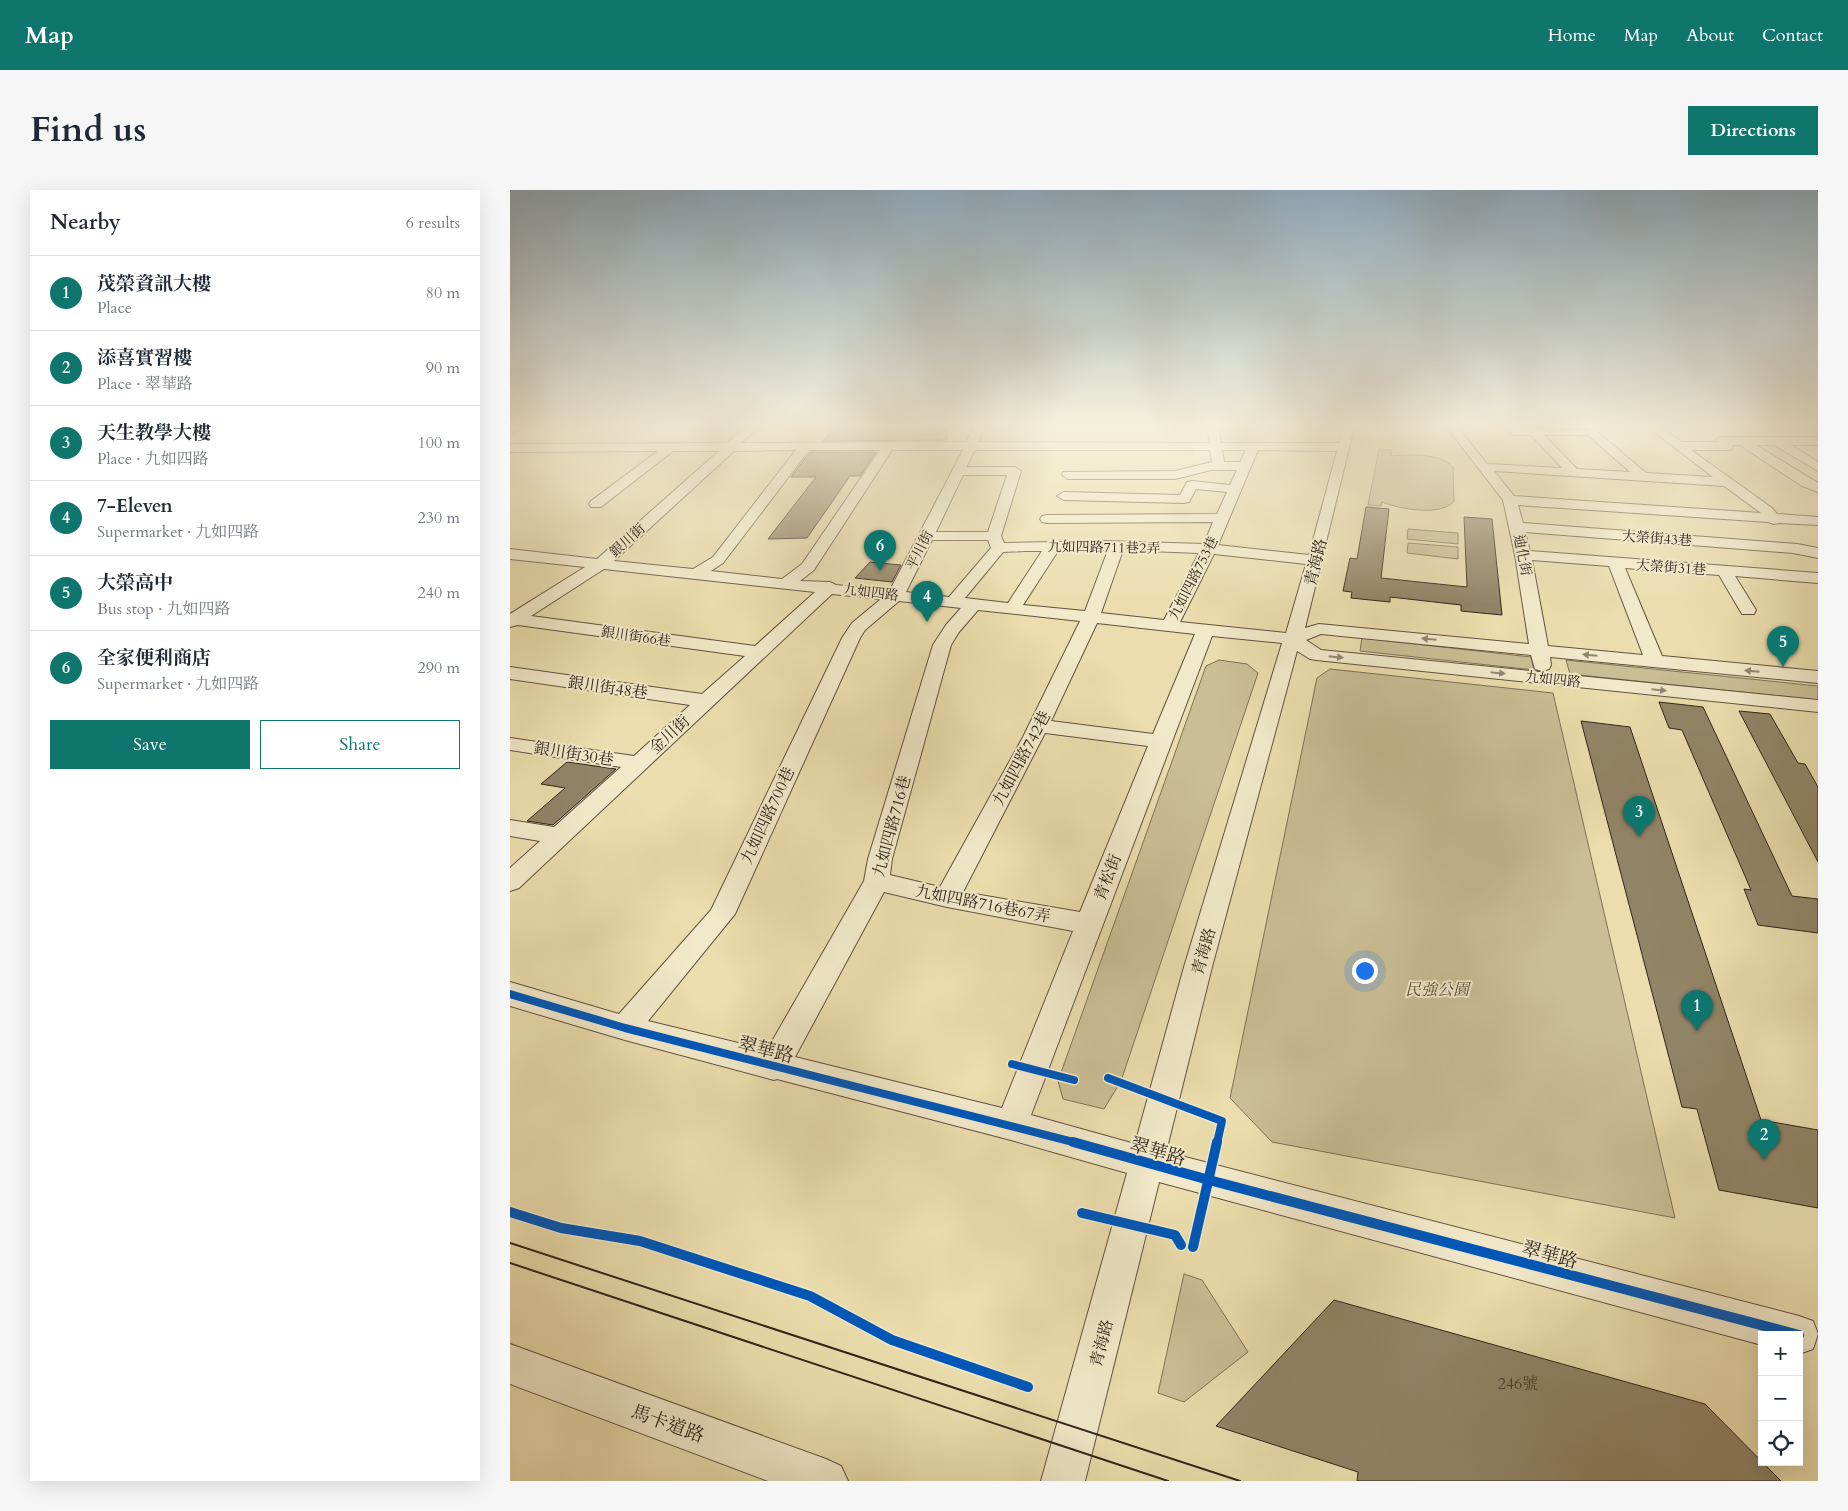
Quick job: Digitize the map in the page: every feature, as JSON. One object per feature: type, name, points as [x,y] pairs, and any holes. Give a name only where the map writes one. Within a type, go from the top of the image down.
[{"type":"street","points":[[596,504],[622,484]]},
{"type":"street","name":"銀川街","points":[[512,621],[602,563],[689,484]]},
{"type":"street","points":[[698,573],[718,560],[776,484]]},
{"type":"street","points":[[787,583],[808,567],[863,484]]},
{"type":"street","name":"平川街","points":[[896,595],[927,536],[951,484]]},
{"type":"street","points":[[997,542],[1012,484]]},
{"type":"street","points":[[1066,484],[1064,496],[1053,519],[1223,518]]},
{"type":"street","name":"九如四路753巷","points":[[1169,626],[1209,549],[1238,484]]},
{"type":"street","name":"青海路","points":[[1064,1481],[1201,958],[1292,639],[1300,617],[1334,484]]},
{"type":"street","name":"迪化街","points":[[1497,484],[1510,500],[1517,527],[1545,678]]},
{"type":"street","points":[[1731,484],[1767,511],[1818,577]]},
{"type":"street","points":[[1064,496],[1184,499],[1192,485],[1236,489]]},
{"type":"street","points":[[1124,519],[1128,498]]},
{"type":"street","points":[[1510,500],[1818,521]]},
{"type":"street","name":"大榮街43巷","points":[[1517,527],[1818,553]]},
{"type":"street","name":"九如四路711巷2弄","points":[[927,536],[1053,546],[1209,549],[1315,560]]},
{"type":"street","name":"九如四路716巷","points":[[774,1067],[877,881],[880,859],[942,645],[997,542]]},
{"type":"street","points":[[1013,608],[1053,546]]},
{"type":"street","name":"九如四路742巷","points":[[947,898],[1039,726],[1092,617],[1109,574],[1117,546]]},
{"type":"street","name":"九如四路","points":[[510,554],[830,587],[1292,639],[1319,629],[1818,677]]},
{"type":"street","name":"大榮街31巷","points":[[1523,555],[1818,577]]},
{"type":"street","points":[[1615,562],[1654,661]]},
{"type":"street","points":[[1724,571],[1748,610]]},
{"type":"street","name":"金川街","points":[[510,882],[830,587]]},
{"type":"street","name":"九如四路700巷","points":[[625,1028],[722,914],[726,900],[851,638],[858,627],[896,595]]},
{"type":"street","name":"銀川街66巷","points":[[512,621],[759,652]]},
{"type":"street","name":"青松街","points":[[1011,1125],[1205,630]]},
{"type":"street","name":"九如四路","points":[[1292,639],[1316,655],[1818,706]]},
{"type":"street","name":"銀川街48巷","points":[[510,673],[706,701]]},
{"type":"street","points":[[1039,726],[1160,741]]},
{"type":"street","name":"銀川街30巷","points":[[510,744],[638,763]]},
{"type":"street","points":[[510,828],[558,836]]},
{"type":"street","name":"九如四路716巷67弄","points":[[877,881],[947,898],[1090,924]]},
{"type":"street","name":"翠華路","points":[[510,994],[625,1028],[774,1067],[1011,1125],[1147,1163],[1784,1331]]},
{"type":"street","name":"翠華路","points":[[1803,1336],[1818,1340]]},
{"type":"street","name":"馬卡道路","points":[[510,1364],[826,1481]]},
{"type":"green space","points":[[1372,484],[1454,484],[1454,501],[1440,509],[1409,509],[1382,502],[1381,506],[1368,505]]},
{"type":"green space","points":[[1408,529],[1458,533],[1458,544],[1407,539]]},
{"type":"green space","points":[[1408,543],[1458,547],[1458,559],[1407,553]]},
{"type":"green space","points":[[1362,638],[1531,657],[1534,670],[1360,651]]},
{"type":"green space","points":[[1219,660],[1247,664],[1258,673],[1121,1081],[1104,1109],[1063,1099],[1058,1081],[1206,666]]},
{"type":"green space","points":[[1566,660],[1818,686],[1818,700],[1570,674]]},
{"type":"green space","name":"民強公園","points":[[1330,669],[1553,693],[1675,1218],[1272,1142],[1230,1098],[1317,678]]},
{"type":"green space","points":[[1184,1274],[1202,1280],[1248,1352],[1184,1402],[1158,1393]]},
{"type":"building","points":[[810,484],[844,484],[807,538],[768,539]]},
{"type":"building","points":[[1366,507],[1389,509],[1381,578],[1467,587],[1464,517],[1492,519],[1502,615],[1461,611],[1461,605],[1390,597],[1390,602],[1351,598],[1352,592],[1343,591],[1350,558],[1357,559]]},
{"type":"building","points":[[870,562],[901,565],[892,582],[855,578]]},
{"type":"building","points":[[1659,702],[1703,707],[1792,896],[1818,899],[1818,933],[1758,925],[1744,889],[1751,890],[1682,730],[1669,728]]},
{"type":"building","points":[[1739,711],[1770,714],[1798,763],[1805,764],[1818,787],[1818,862]]},
{"type":"building","points":[[1581,721],[1630,727],[1761,1120],[1818,1130],[1818,1208],[1719,1190],[1697,1109],[1682,1107]]},
{"type":"building","points":[[567,762],[616,769],[553,825],[527,821],[565,788],[541,784]]},
{"type":"building","points":[[1334,1300],[1705,1404],[1758,1458],[1758,1466],[1766,1466],[1781,1481],[1357,1481],[1358,1472],[1216,1426]]},
{"type":"tram line","points":[[510,1243],[1240,1481]]},
{"type":"tram line","points":[[510,1263],[1168,1481]]},
{"type":"cycle path","points":[[510,994],[625,1028],[1011,1125],[1209,1180],[1784,1331]]},
{"type":"cycle path","points":[[1012,1064],[1074,1080]]},
{"type":"cycle path","points":[[1108,1078],[1222,1121],[1193,1247]]},
{"type":"cycle path","points":[[510,1212],[561,1228],[640,1241],[810,1296],[892,1340],[1028,1387]]},
{"type":"cycle path","points":[[1082,1213],[1175,1235],[1181,1245]]},
{"type":"place","name":"全家便利商店","points":[[880,571]]},
{"type":"place","name":"7-Eleven","points":[[927,622]]},
{"type":"place","name":"大榮高中","points":[[1783,667]]},
{"type":"place","name":"天生教學大樓","points":[[1639,837]]},
{"type":"place","name":"茂榮資訊大樓","points":[[1697,1031]]},
{"type":"place","name":"添喜實習樓","points":[[1764,1160]]}]
